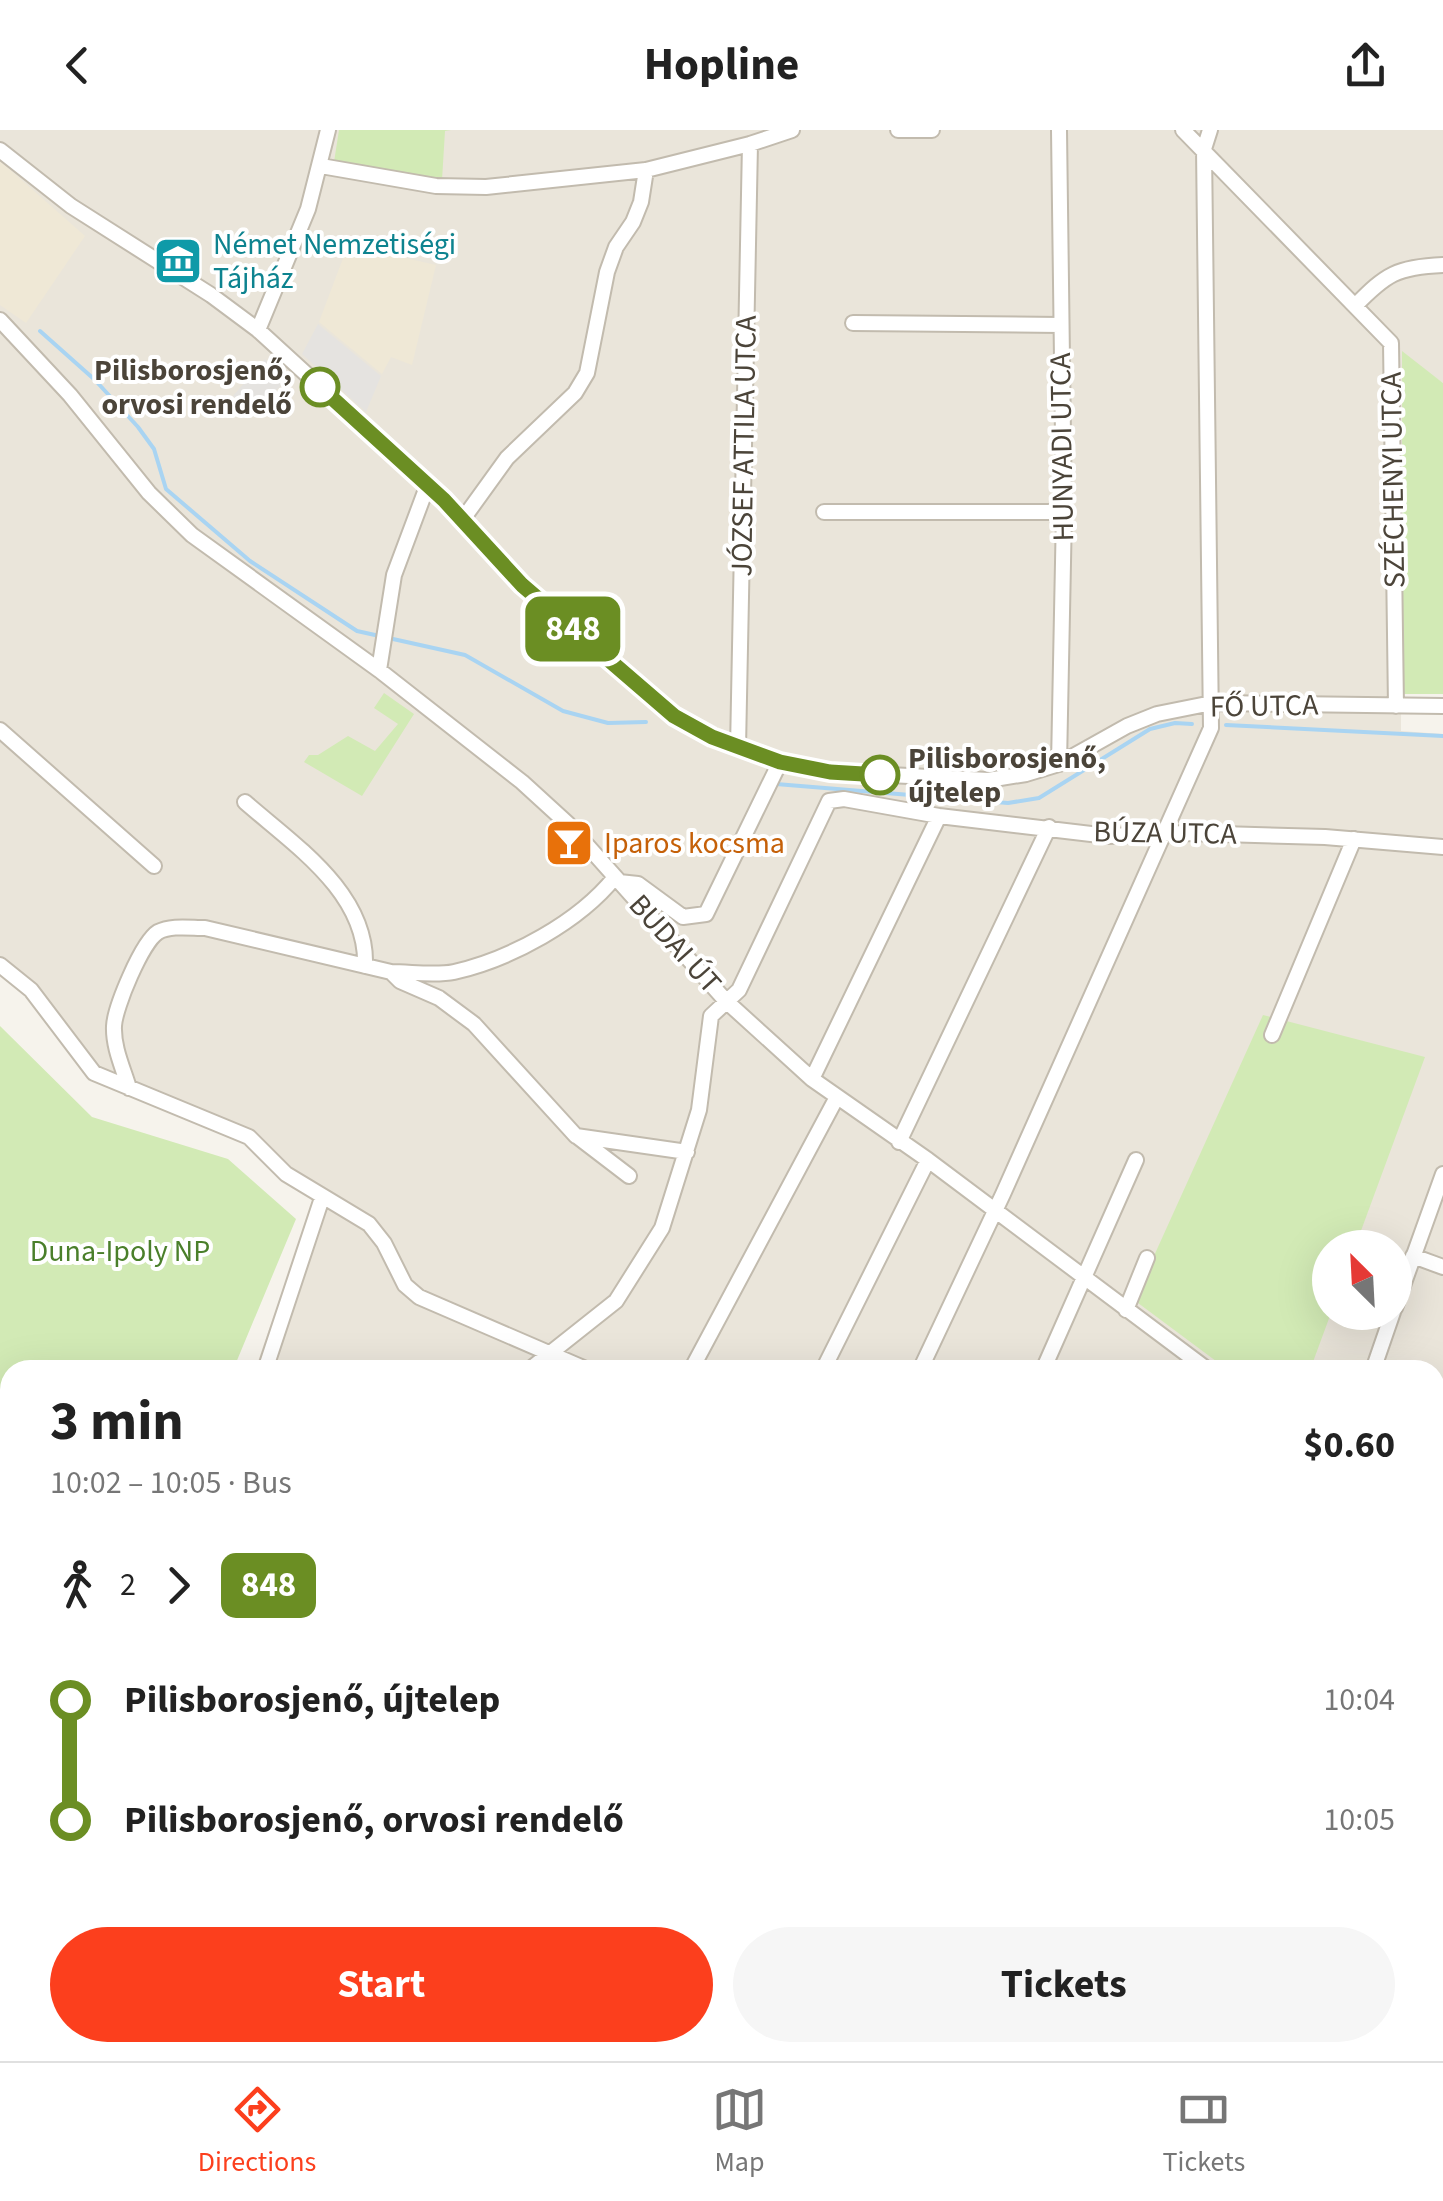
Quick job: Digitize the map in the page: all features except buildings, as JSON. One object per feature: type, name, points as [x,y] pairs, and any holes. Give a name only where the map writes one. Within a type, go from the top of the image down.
[{"type":"street","points":[[258,330],[308,209],[322,166],[328,130]]},
{"type":"street","points":[[322,166],[436,186],[486,187],[646,170],[792,130]]},
{"type":"street","points":[[898,130],[932,130]]},
{"type":"street","name":"HUNYADI UTCA","points":[[1059,130],[1064,512],[1059,764]]},
{"type":"street","name":"SZÉCHENYI UTCA","points":[[1182,130],[1391,342],[1396,706]]},
{"type":"street","points":[[925,1360],[996,1211],[1211,728],[1204,149],[1210,130]]},
{"type":"street","name":"JÓZSEF ATTILA UTCA","points":[[738,748],[750,144]]},
{"type":"street","name":"FŐ UTCA","points":[[0,150],[70,206],[212,296],[258,330],[428,484],[522,585],[674,716],[738,748],[830,772],[988,780],[1059,764],[1127,726],[1158,714],[1212,703],[1443,706]]},
{"type":"street","points":[[463,519],[506,458],[575,392],[586,373],[607,272],[616,246],[641,202],[646,170]]},
{"type":"street","points":[[1354,306],[1395,271],[1443,265]]},
{"type":"street","name":"BUDAI ÚT","points":[[0,320],[70,395],[149,493],[192,534],[379,670],[522,782],[568,824],[726,1001],[812,1080],[928,1160],[1194,1360]]},
{"type":"street","points":[[854,323],[1060,325]]},
{"type":"street","points":[[379,670],[394,575],[428,484]]},
{"type":"street","points":[[824,512],[1064,512]]},
{"type":"street","points":[[0,730],[154,866]]},
{"type":"street","points":[[129,1088],[118,1054],[114,1023],[142,948],[158,932],[179,927],[205,928],[391,972],[452,973],[523,947],[575,917],[617,880],[638,884],[683,917],[706,914],[780,762]]},
{"type":"street","name":"BÚZA UTCA","points":[[726,1001],[739,990],[828,801],[844,799],[939,816],[1108,836],[1187,834],[1443,847]]},
{"type":"street","points":[[245,802],[324,870],[340,890],[366,944],[366,966]]},
{"type":"street","points":[[812,1080],[939,816]]},
{"type":"street","points":[[899,1142],[1049,827]]},
{"type":"street","points":[[1272,1035],[1354,840]]},
{"type":"street","points":[[0,965],[28,987],[92,1072],[244,1134],[286,1174],[377,1232],[401,1280],[419,1297],[562,1360]]},
{"type":"street","points":[[391,972],[474,1024],[576,1136],[629,1176]]},
{"type":"street","points":[[540,1360],[616,1300],[662,1228],[699,1110],[711,1016],[726,1001]]},
{"type":"street","points":[[696,1360],[836,1096]]},
{"type":"street","points":[[576,1136],[687,1152]]},
{"type":"street","points":[[828,1360],[928,1160]]},
{"type":"street","points":[[1047,1360],[1136,1160]]},
{"type":"street","points":[[1412,1259],[1443,1174]]},
{"type":"street","points":[[268,1360],[322,1198]]},
{"type":"street","points":[[1413,1256],[1443,1268]]},
{"type":"street","points":[[1126,1310],[1147,1258]]},
{"type":"street","points":[[1376,1360],[1387,1330]]},
{"type":"shaded area","points":[[0,130],[1443,130],[1443,383],[1402,353],[1401,731],[1443,734],[1443,1360],[258,1360],[314,1199],[236,1133],[106,1086],[34,998],[0,970]]},
{"type":"shaded area","points":[[0,161],[85,236],[26,323],[0,305]]},
{"type":"shaded area","points":[[348,245],[436,265],[412,365],[391,357],[382,374],[319,322]]},
{"type":"shaded area","points":[[318,324],[381,376],[366,412],[302,354]]},
{"type":"shaded area","points":[[265,359],[286,380],[254,414],[233,396]]},
{"type":"green space","points":[[339,130],[451,130],[445,131],[442,180],[334,162]]},
{"type":"green space","points":[[1402,351],[1443,383],[1443,694],[1402,694]]},
{"type":"green space","points":[[384,693],[414,714],[362,796],[304,762],[309,755],[318,755],[348,736],[375,751],[398,724],[374,708]]},
{"type":"green space","points":[[1263,1015],[1425,1057],[1361,1230],[1312,1230],[1312,1330],[1325,1330],[1314,1360],[1215,1360],[1134,1300]]},
{"type":"green space","name":"Duna-Ipoly NP","points":[[0,1026],[92,1117],[228,1159],[296,1219],[237,1360],[0,1360]]},
{"type":"waterway","points":[[40,331],[95,380],[138,427],[154,449],[166,489],[250,561],[357,631],[465,655],[563,711],[608,723],[646,722]]},
{"type":"waterway","points":[[776,784],[1008,803],[1039,798],[1150,729],[1175,723],[1192,724]]},
{"type":"waterway","points":[[1226,725],[1443,736]]},
{"type":"bus line","name":"848","points":[[320,387],[444,500],[522,585],[674,716],[712,737],[780,762],[830,772],[880,775]]},
{"type":"place","name":"Német Nemzetiségi Tájház","points":[[178,261]]},
{"type":"place","name":"Pilisborosjenő, orvosi rendelő","points":[[320,387]]},
{"type":"place","name":"Pilisborosjenő, újtelep","points":[[880,775]]},
{"type":"place","name":"Iparos kocsma","points":[[569,843]]}]
